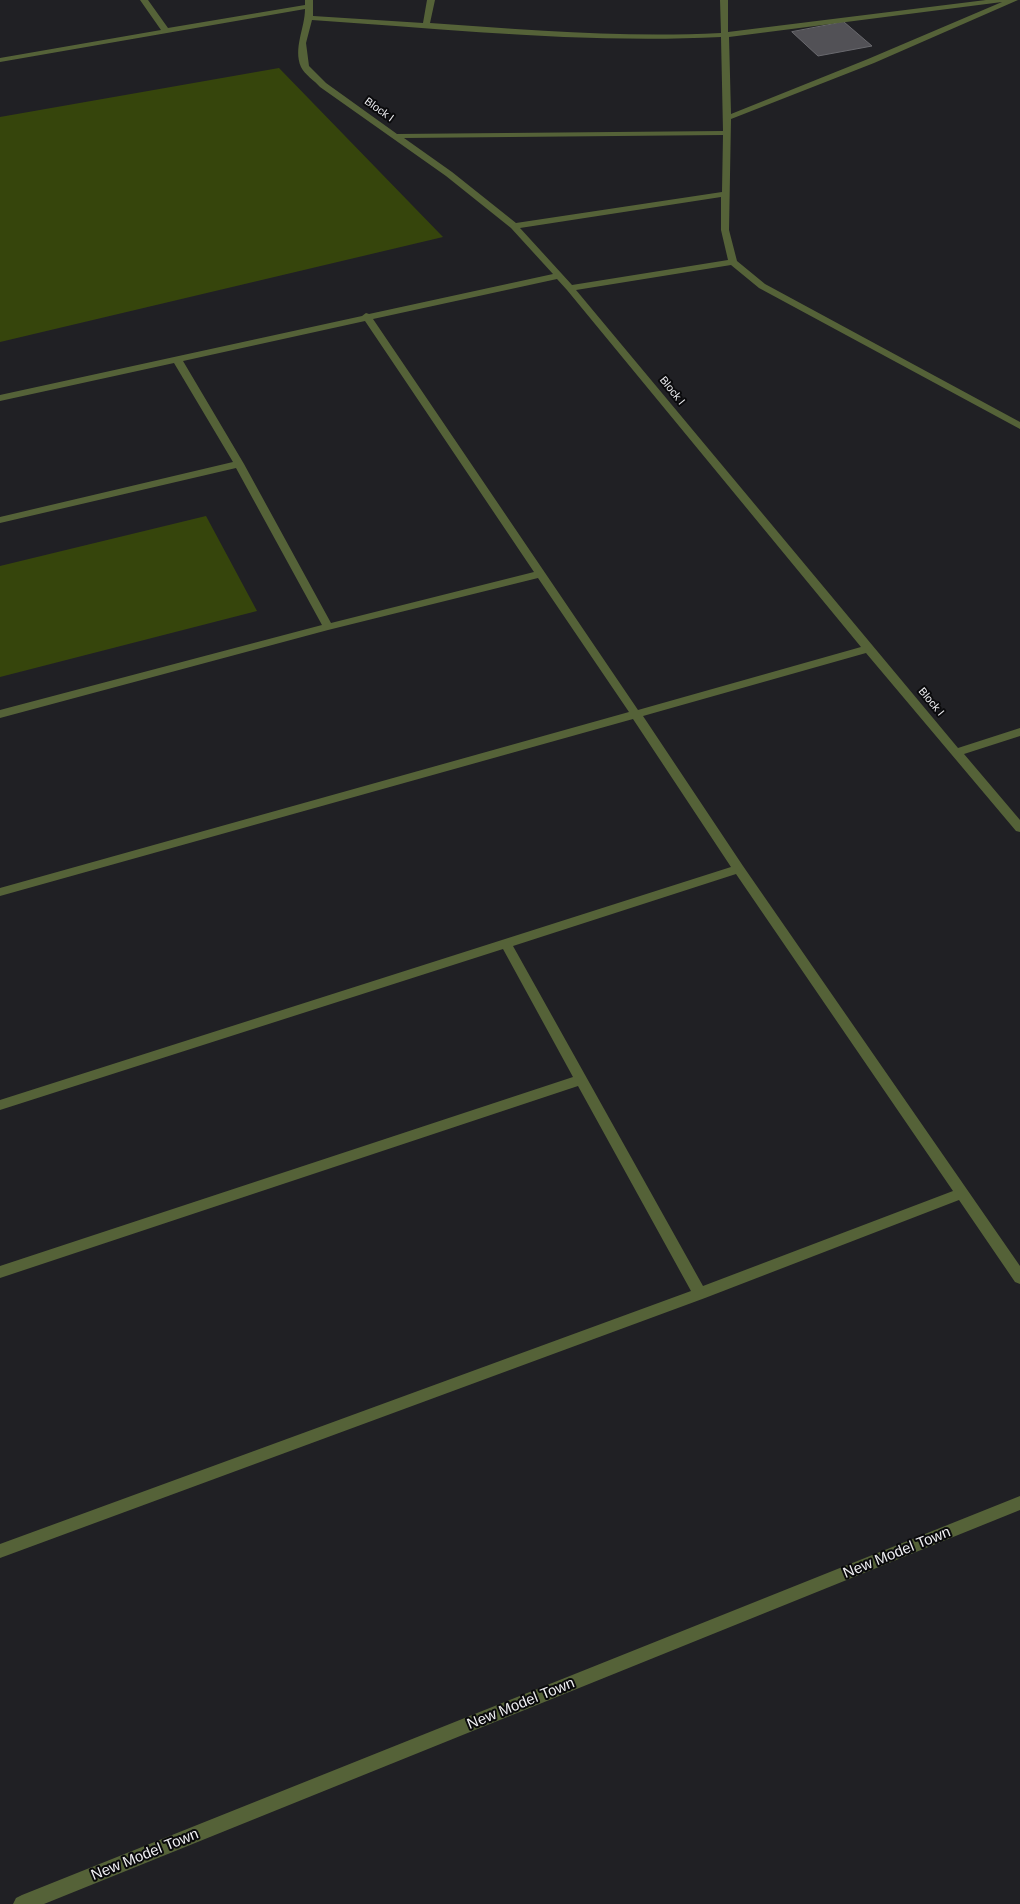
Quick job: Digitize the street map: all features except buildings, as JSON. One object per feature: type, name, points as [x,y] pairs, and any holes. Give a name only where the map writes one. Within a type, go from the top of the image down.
[{"type":"street","points":[[144,0],[166,31]]},
{"type":"street","points":[[426,26],[431,0]]},
{"type":"street","points":[[724,0],[727,118],[725,230],[733,262],[762,286],[1020,426]]},
{"type":"street","points":[[309,18],[586,36],[664,38],[725,35],[1004,0]]},
{"type":"street","points":[[727,118],[871,61],[1014,0]]},
{"type":"street","points":[[0,60],[166,31],[309,3]]},
{"type":"street","name":"Block I","points":[[309,3],[309,18],[302,43],[306,67],[323,85],[449,174],[514,226],[557,276],[570,288],[868,649],[1020,828]]},
{"type":"street","points":[[393,136],[727,133]]},
{"type":"street","points":[[514,226],[725,194]]},
{"type":"street","points":[[570,288],[733,262]]},
{"type":"street","points":[[0,398],[366,316],[557,276]]},
{"type":"street","points":[[366,316],[635,712],[739,869],[1020,1278]]},
{"type":"street","points":[[178,359],[239,464],[328,627]]},
{"type":"street","points":[[0,520],[239,464]]},
{"type":"street","points":[[0,714],[328,627],[541,574]]},
{"type":"street","points":[[0,892],[635,712],[868,649]]},
{"type":"street","points":[[957,752],[1020,732]]},
{"type":"street","points":[[0,1104],[739,869]]},
{"type":"street","points":[[506,944],[700,1294]]},
{"type":"street","points":[[0,1272],[582,1079]]},
{"type":"street","points":[[0,1551],[700,1294],[963,1193]]},
{"type":"street","name":"New Model Town","points":[[22,1904],[1020,1503]]},
{"type":"green space","points":[[279,68],[443,237],[0,342],[0,117]]},
{"type":"green space","points":[[206,516],[257,611],[0,677],[0,566]]}]
